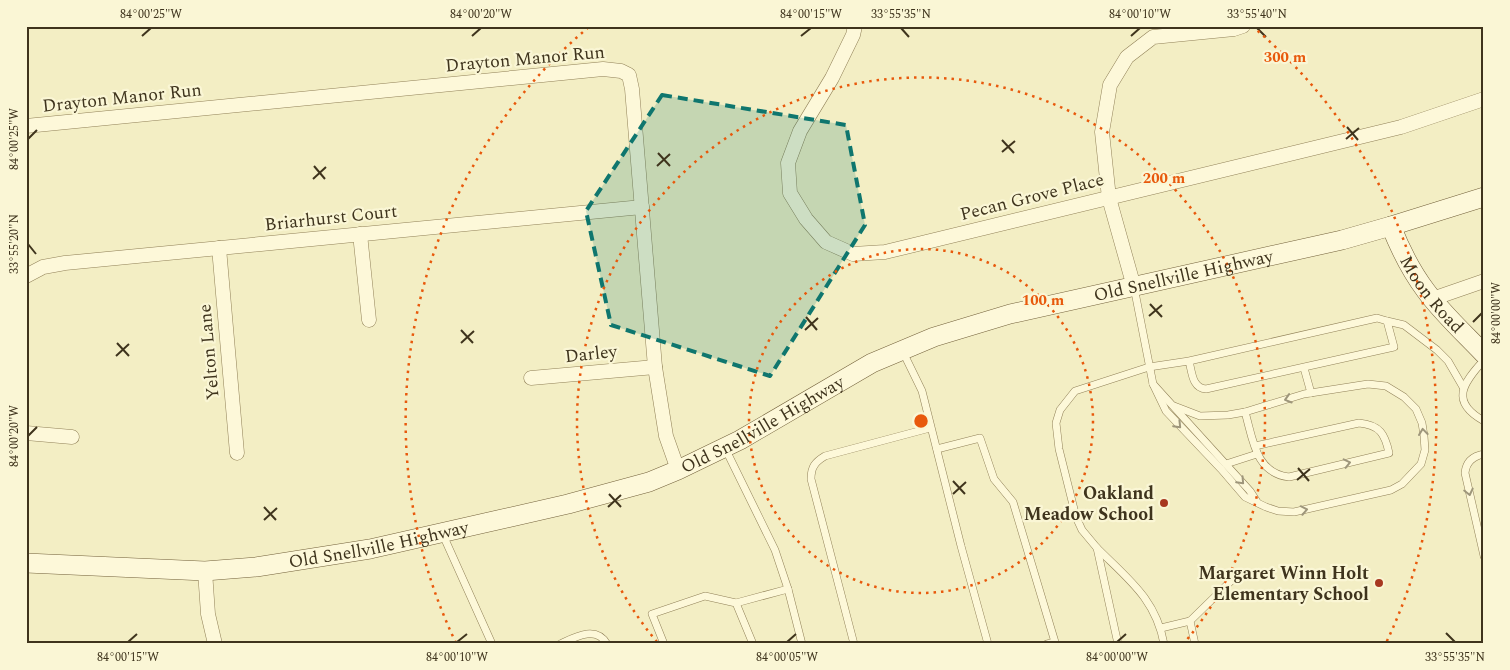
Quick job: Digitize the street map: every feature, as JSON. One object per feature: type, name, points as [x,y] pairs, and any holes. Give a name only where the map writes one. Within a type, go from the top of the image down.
[{"type":"street","name":"Pecan Grove Place","points":[[855,26],[853,36],[832,78],[800,131],[788,163],[790,193],[806,220],[826,242],[853,254],[885,252],[1402,127],[1484,99]]},
{"type":"street","points":[[1134,287],[1108,198],[1102,132],[1110,85],[1127,57],[1151,32],[1234,29],[1244,26]]},
{"type":"street","name":"Drayton Manor Run","points":[[26,126],[603,69],[621,71],[630,76],[632,89],[655,366],[666,436],[678,470]]},
{"type":"street","name":"Old Snellville Highway","points":[[26,563],[206,571],[256,567],[370,550],[568,504],[649,482],[678,470],[725,448],[872,363],[934,337],[1010,314],[1342,240],[1484,196]]},
{"type":"street","name":"Briarhurst Court","points":[[26,276],[43,267],[65,263],[642,207]]},
{"type":"street","name":"Moon Road","points":[[1391,226],[1414,273],[1432,299],[1484,354]]},
{"type":"street","points":[[360,234],[368,320]]},
{"type":"street","name":"Yelton Lane","points":[[219,248],[237,453]]},
{"type":"street","points":[[1432,299],[1484,281]]},
{"type":"street","name":"Darley","points":[[531,378],[655,366]]},
{"type":"street","points":[[26,433],[72,437]]},
{"type":"street","points":[[206,571],[208,614],[215,644]]},
{"type":"lane","points":[[1134,287],[1152,384],[1166,411],[1221,469],[1244,497],[1278,511],[1294,512],[1377,494],[1402,484],[1421,464],[1424,450],[1422,423],[1416,409],[1404,397],[1386,386],[1368,384],[1311,393],[1228,415],[1200,416],[1174,406]]},
{"type":"lane","points":[[1164,644],[1161,628],[1148,601],[1097,548],[1082,530],[1076,517],[1059,449],[1056,423],[1060,410],[1075,391],[1149,367],[1189,361],[1377,318],[1404,325],[1437,350],[1448,361],[1463,387],[1463,398],[1467,409],[1484,421]]},
{"type":"lane","points":[[1189,361],[1196,386],[1203,389],[1394,347],[1387,321]]},
{"type":"lane","points":[[902,350],[922,390],[930,428],[988,644]]},
{"type":"lane","points":[[1463,387],[1484,360]]},
{"type":"lane","points":[[1304,368],[1311,393]]},
{"type":"lane","points":[[1152,384],[1226,464],[1250,491],[1257,502]]},
{"type":"lane","points":[[1245,412],[1254,446],[1257,454],[1270,471],[1279,476],[1289,477],[1389,453],[1386,437],[1379,430],[1367,424],[1359,423],[1254,446]]},
{"type":"lane","points":[[854,644],[811,479],[813,466],[825,456],[930,428]]},
{"type":"lane","points":[[936,449],[980,438],[994,478],[1013,502],[1055,642],[1047,644]]},
{"type":"lane","points":[[725,448],[774,550],[788,589],[802,644]]},
{"type":"lane","points":[[1226,464],[1257,454]]},
{"type":"lane","points":[[1484,454],[1470,460],[1466,466],[1465,473],[1484,556]]},
{"type":"lane","points":[[442,533],[492,644]]},
{"type":"lane","points":[[1097,548],[1118,644]]},
{"type":"lane","points":[[1161,628],[1190,621],[1232,581]]},
{"type":"lane","points":[[664,644],[652,614],[705,596],[736,603],[788,589]]},
{"type":"lane","points":[[736,603],[753,644]]},
{"type":"lane","points":[[1190,621],[1195,644]]},
{"type":"lane","points":[[560,644],[581,634],[594,634],[606,641],[607,644]]},
{"type":"highlighted area","points":[[662,95],[846,125],[865,225],[770,376],[611,325],[586,211]]},
{"type":"place","name":"Oakland Meadow School","points":[[1164,503]]},
{"type":"place","name":"Margaret Winn Holt Elementary School","points":[[1379,583]]}]
